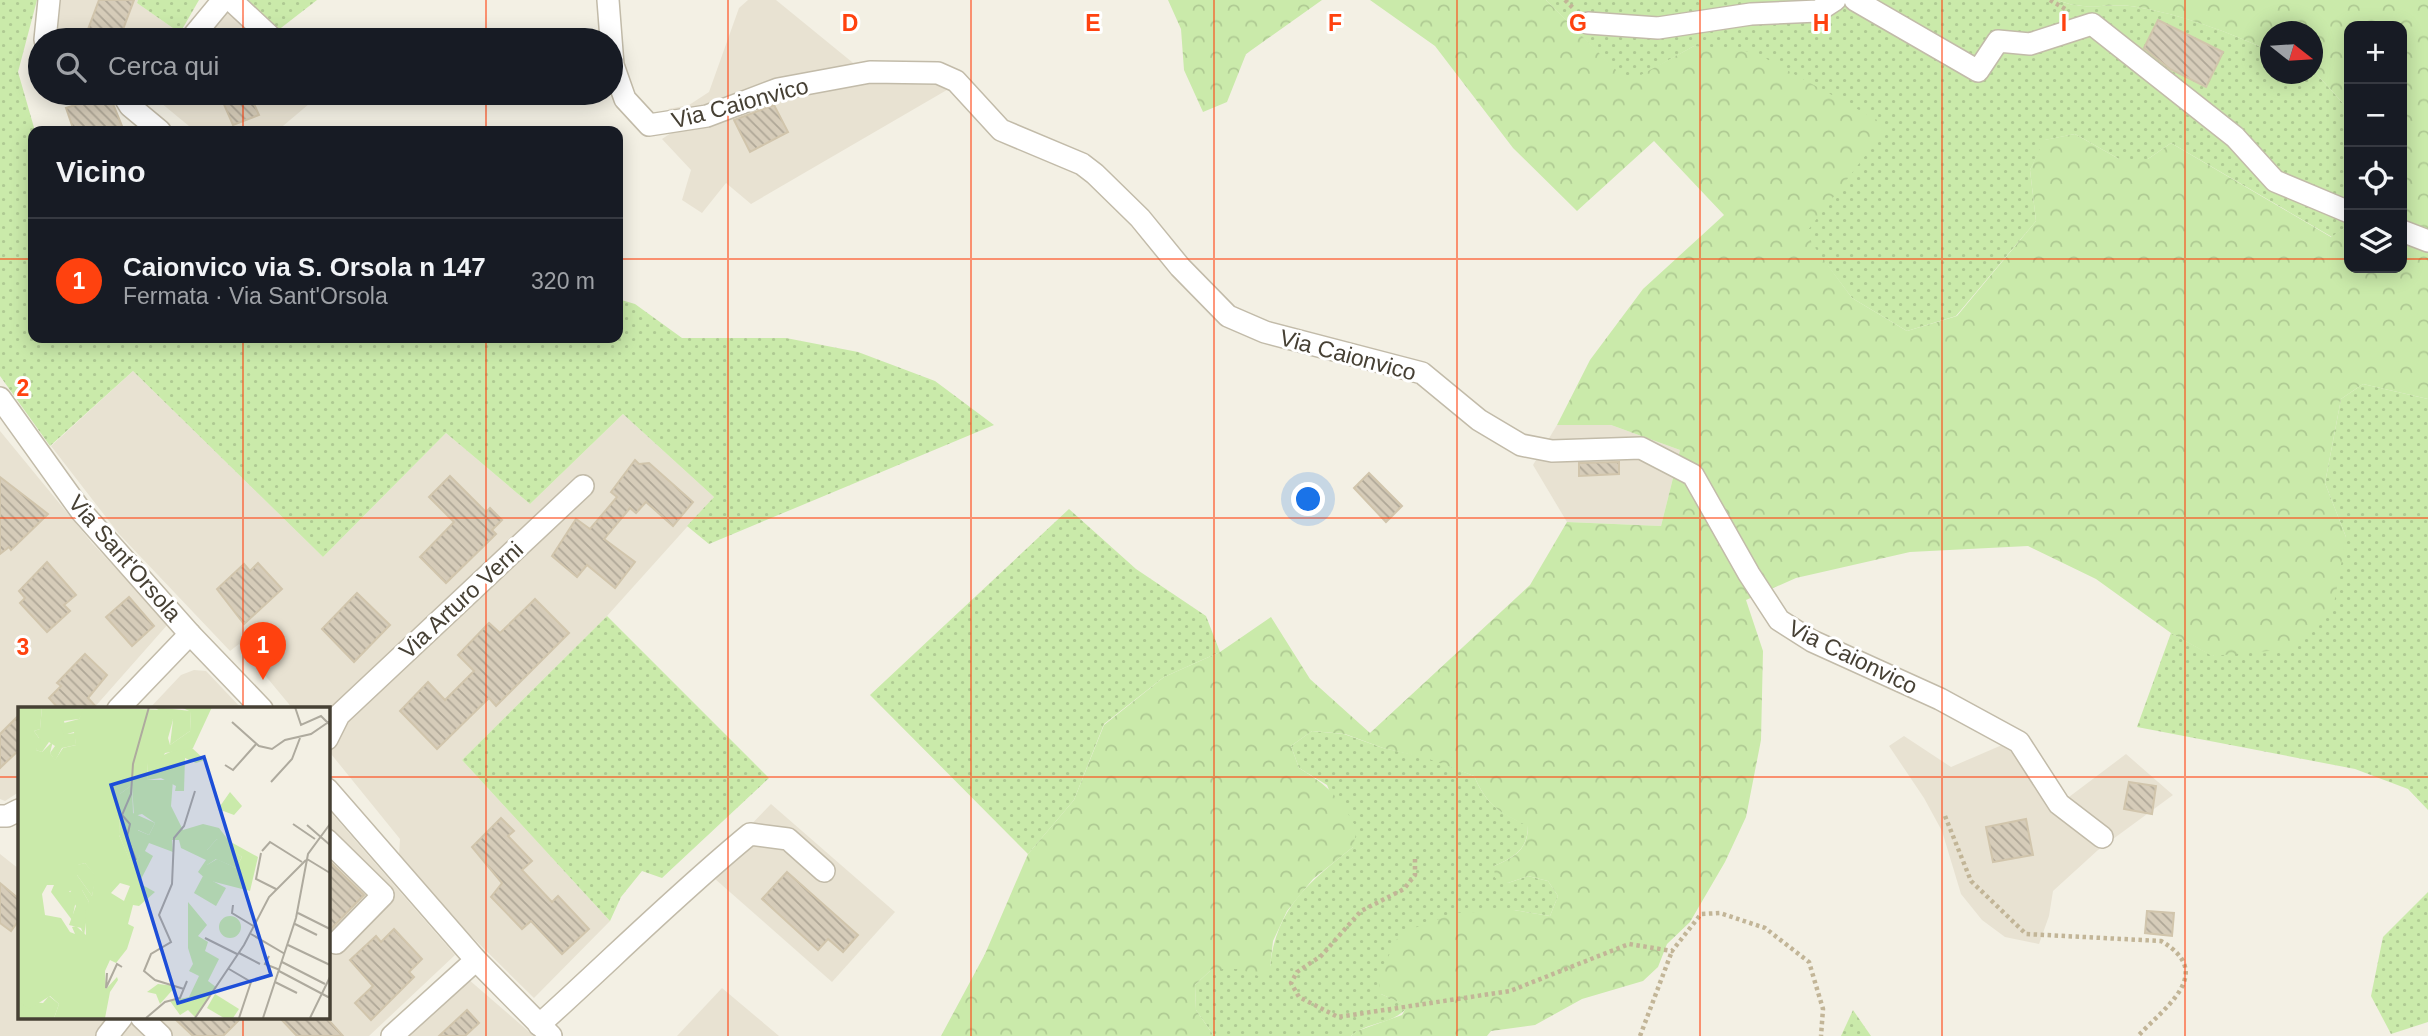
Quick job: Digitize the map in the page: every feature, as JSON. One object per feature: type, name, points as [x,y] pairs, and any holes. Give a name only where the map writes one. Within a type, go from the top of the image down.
[{"type":"street","points":[[46,28],[49,0]]},
{"type":"street","points":[[200,28],[223,0]]},
{"type":"street","points":[[231,0],[261,28]]},
{"type":"street","name":"Via Caionvico","points":[[608,0],[610,28]]},
{"type":"street","points":[[1588,23],[1658,28],[1751,14],[1818,11],[1835,0]]},
{"type":"street","points":[[1855,0],[1978,71],[1998,41],[2030,44],[2092,24],[2235,136],[2275,181],[2344,210]]},
{"type":"street","name":"Via Caionvico","points":[[623,93],[649,125],[707,116],[778,89],[870,72],[938,73],[956,82],[1001,130],[1082,164],[1095,174],[1140,218],[1180,267],[1227,316],[1265,332],[1422,373],[1479,420],[1521,446],[1552,451],[1642,448],[1693,475],[1749,574],[1779,620],[1812,641],[1940,699],[2019,742],[2059,804],[2102,837]]},
{"type":"street","points":[[139,105],[156,126]]},
{"type":"street","points":[[2407,233],[2428,241]]},
{"type":"street","name":"Via Sant'Orsola","points":[[0,398],[81,511],[190,634],[260,707]]},
{"type":"street","name":"Via Arturo Verni","points":[[333,716],[583,486]]},
{"type":"street","points":[[120,707],[190,634]]},
{"type":"street","points":[[329,791],[476,960],[545,1030],[688,886],[750,834],[788,839],[824,871]]},
{"type":"street","points":[[0,816],[18,810]]},
{"type":"street","points":[[329,842],[383,895],[335,943]]},
{"type":"street","points":[[392,1036],[476,960]]},
{"type":"street","points":[[107,1036],[121,1018]]},
{"type":"street","points":[[142,1018],[161,1036]]},
{"type":"path","points":[[1945,816],[1971,881],[2026,934],[2161,941],[2180,952],[2187,967],[2185,985],[2138,1036]]},
{"type":"path","points":[[1415,859],[1416,875],[1404,889],[1361,911],[1321,956],[1297,972],[1291,982],[1299,997],[1338,1017],[1510,991],[1629,944],[1672,951]]},
{"type":"path","points":[[1640,1036],[1672,951],[1701,914],[1720,913],[1765,928],[1809,962],[1823,1009],[1821,1036]]},
{"type":"shaded area","points":[[61,0],[138,0],[137,3],[173,28],[58,28]]},
{"type":"shaded area","points":[[238,0],[242,0],[273,28],[214,28]]},
{"type":"shaded area","points":[[748,0],[776,0],[874,80],[914,76],[952,87],[751,204],[726,183],[702,213],[682,200],[691,170],[662,139],[680,127],[668,109],[689,105],[709,92],[739,8]]},
{"type":"shaded area","points":[[163,105],[308,105],[283,126],[189,126]]},
{"type":"shaded area","points":[[133,371],[323,557],[446,433],[530,504],[623,414],[714,497],[607,616],[462,760],[610,921],[534,998],[468,933],[399,855],[400,839],[329,751],[329,707],[291,707],[239,644],[230,651],[119,534],[51,446]]},
{"type":"shaded area","points":[[1557,425],[1611,425],[1680,450],[1661,526],[1567,522],[1533,465]]},
{"type":"shaded area","points":[[0,431],[92,543],[168,624],[95,707],[18,707],[18,793],[5,801],[0,799]]},
{"type":"shaded area","points":[[194,670],[206,671],[240,707],[151,707],[181,675]]},
{"type":"shaded area","points":[[1904,736],[1951,767],[2023,736],[2065,800],[2126,754],[2173,795],[2098,850],[2053,891],[2049,916],[2039,944],[2005,937],[1982,920],[1961,894],[1942,831],[1924,798],[1889,746]]},
{"type":"shaded area","points":[[771,804],[895,912],[832,982],[706,871]]},
{"type":"shaded area","points":[[329,810],[455,955],[369,1036],[0,1036],[0,854],[18,868],[18,1018],[329,1018]]},
{"type":"shaded area","points":[[468,979],[534,1036],[404,1036]]},
{"type":"shaded area","points":[[722,988],[779,1036],[677,1036]]},
{"type":"green space","points":[[0,0],[37,0],[18,72],[34,126],[28,126],[28,343],[623,343],[623,300],[635,304],[682,338],[786,338],[858,352],[935,381],[994,425],[709,544],[687,526],[714,497],[623,414],[530,504],[446,433],[323,557],[133,371],[50,446],[0,376]]},
{"type":"green space","points":[[138,0],[199,0],[183,28],[173,28],[137,3]]},
{"type":"green space","points":[[242,0],[317,0],[281,28],[274,28]]},
{"type":"green space","points":[[1168,0],[1322,0],[1246,54],[1227,102],[1203,112],[1184,70],[1181,29]]},
{"type":"green space","points":[[1370,0],[1546,0],[1628,82],[1694,46],[1754,52],[1888,126],[1805,234],[1852,298],[1907,331],[1957,316],[2036,221],[2030,170],[2044,140],[2075,134],[2119,159],[2148,159],[2171,143],[2331,237],[2344,228],[2344,273],[2407,273],[2407,21],[2344,21],[2344,104],[2323,81],[2323,21],[2260,21],[2260,47],[2205,25],[2154,10],[2127,6],[2087,6],[2058,0],[2428,0],[2428,399],[2363,384],[2341,399],[2325,483],[2346,537],[2334,604],[2290,649],[2212,656],[2171,633],[2096,579],[2028,546],[1910,552],[1796,578],[1746,600],[1763,651],[1761,740],[1746,817],[1725,862],[1690,922],[1667,944],[1658,967],[1643,981],[1582,999],[1535,1025],[1491,1031],[1487,1036],[1351,1036],[1357,1031],[1402,1015],[1407,1006],[1381,994],[1378,977],[1400,933],[1456,913],[1514,910],[1550,916],[1558,896],[1548,881],[1528,876],[1508,883],[1495,878],[1494,866],[1519,851],[1526,841],[1528,826],[1495,807],[1474,776],[1429,759],[1383,748],[1345,734],[1312,731],[1291,746],[1299,768],[1333,794],[1351,818],[1357,829],[1353,847],[1313,879],[1287,911],[1273,941],[1270,967],[1264,978],[1239,969],[1212,969],[1195,985],[1196,1010],[1214,1036],[941,1036],[985,954],[1028,854],[1074,800],[1104,725],[1164,677],[1220,652],[1271,617],[1310,679],[1370,733],[1530,585],[1567,522],[1661,526],[1680,450],[1611,425],[1557,425],[1590,360],[1643,289],[1724,215],[1654,141],[1577,211],[1513,148],[1435,46]]},
{"type":"green space","points":[[1546,0],[2058,0],[2087,6],[2137,7],[2189,19],[2260,47],[2260,84],[2323,84],[2323,81],[2344,104],[2344,229],[2332,237],[2171,143],[2148,159],[2119,159],[2075,134],[2045,140],[2030,170],[2036,221],[1956,316],[1907,331],[1852,298],[1804,234],[1887,126],[1694,46],[1628,83]]},
{"type":"green space","points":[[2363,384],[2428,399],[2428,810],[2408,789],[2355,769],[2137,727],[2171,633],[2213,656],[2346,537],[2325,483],[2341,399]]},
{"type":"green space","points":[[1069,509],[1136,569],[1206,616],[1220,652],[1164,677],[1104,724],[1074,800],[1028,854],[870,695]]},
{"type":"green space","points":[[607,616],[769,778],[662,878],[642,871],[621,897],[610,921],[462,760]]},
{"type":"green space","points":[[1312,731],[1344,734],[1383,748],[1429,758],[1474,776],[1495,807],[1528,825],[1526,840],[1519,851],[1494,866],[1508,883],[1528,876],[1548,881],[1558,896],[1550,916],[1514,910],[1381,994],[1408,1006],[1396,1017],[1351,1036],[1214,1036],[1196,1010],[1195,985],[1212,969],[1270,967],[1273,946],[1287,912],[1322,872],[1353,847],[1327,785],[1299,768],[1291,746]]},
{"type":"green space","points":[[2428,892],[2428,1022],[2391,1034],[2371,996],[2383,937]]},
{"type":"green space","points":[[1853,1010],[1871,1036],[1841,1036]]},
{"type":"building","points":[[99,0],[134,0],[124,28],[88,28]]},
{"type":"building","points":[[2158,20],[2223,52],[2206,87],[2170,69],[2144,48]]},
{"type":"building","points":[[75,105],[113,105],[122,126],[72,126],[66,108]]},
{"type":"building","points":[[224,105],[254,105],[259,115],[233,125]]},
{"type":"building","points":[[774,105],[788,132],[750,152],[734,120]]},
{"type":"building","points":[[635,460],[639,464],[649,463],[693,502],[673,526],[646,502],[636,513],[630,508],[604,539],[635,562],[615,588],[587,565],[577,577],[552,556],[576,519],[590,529],[617,497],[611,492]]},
{"type":"building","points":[[1619,462],[1619,474],[1579,476],[1579,463]]},
{"type":"building","points":[[1369,473],[1402,506],[1386,522],[1354,488]]},
{"type":"building","points":[[450,476],[486,512],[490,508],[502,520],[492,530],[496,534],[446,583],[420,557],[454,522],[429,497]]},
{"type":"building","points":[[0,477],[48,514],[11,550],[9,547],[0,554]]},
{"type":"building","points":[[47,562],[76,595],[64,605],[70,611],[47,632],[20,603],[25,598],[19,591]]},
{"type":"building","points":[[258,563],[282,589],[244,624],[217,589],[244,564],[250,571]]},
{"type":"building","points":[[357,593],[390,625],[354,662],[322,629]]},
{"type":"building","points":[[129,597],[154,626],[132,646],[106,617]]},
{"type":"building","points":[[535,599],[569,633],[496,706],[489,698],[437,749],[400,711],[428,682],[445,700],[474,671],[458,655],[489,623],[500,633]]},
{"type":"building","points":[[85,654],[107,675],[88,698],[96,707],[57,707],[49,698],[61,686],[57,683]]},
{"type":"building","points":[[18,716],[18,751],[0,768],[0,734]]},
{"type":"building","points":[[2129,782],[2156,786],[2152,814],[2124,809]]},
{"type":"building","points":[[501,818],[514,831],[508,836],[532,861],[522,870],[552,902],[558,896],[589,929],[562,954],[531,921],[522,929],[491,897],[502,883],[472,847]]},
{"type":"building","points":[[2026,819],[2033,855],[1993,862],[1986,827]]},
{"type":"building","points":[[329,861],[364,895],[329,931]]},
{"type":"building","points":[[787,872],[858,935],[843,952],[828,939],[818,950],[762,899]]},
{"type":"building","points":[[0,883],[18,898],[18,921],[11,931],[0,923]]},
{"type":"building","points":[[2147,911],[2174,913],[2172,936],[2145,933]]},
{"type":"building","points":[[394,929],[422,959],[409,972],[414,977],[371,1020],[355,1003],[373,986],[350,960],[376,936],[381,942]]},
{"type":"building","points":[[467,1010],[479,1023],[465,1036],[439,1036]]},
{"type":"building","points":[[174,1018],[241,1018],[223,1036],[193,1036]]},
{"type":"building","points":[[280,1018],[327,1018],[343,1036],[297,1036]]},
{"type":"place","name":"Caionvico via S. Orsola n 147","points":[[263,680]]}]
